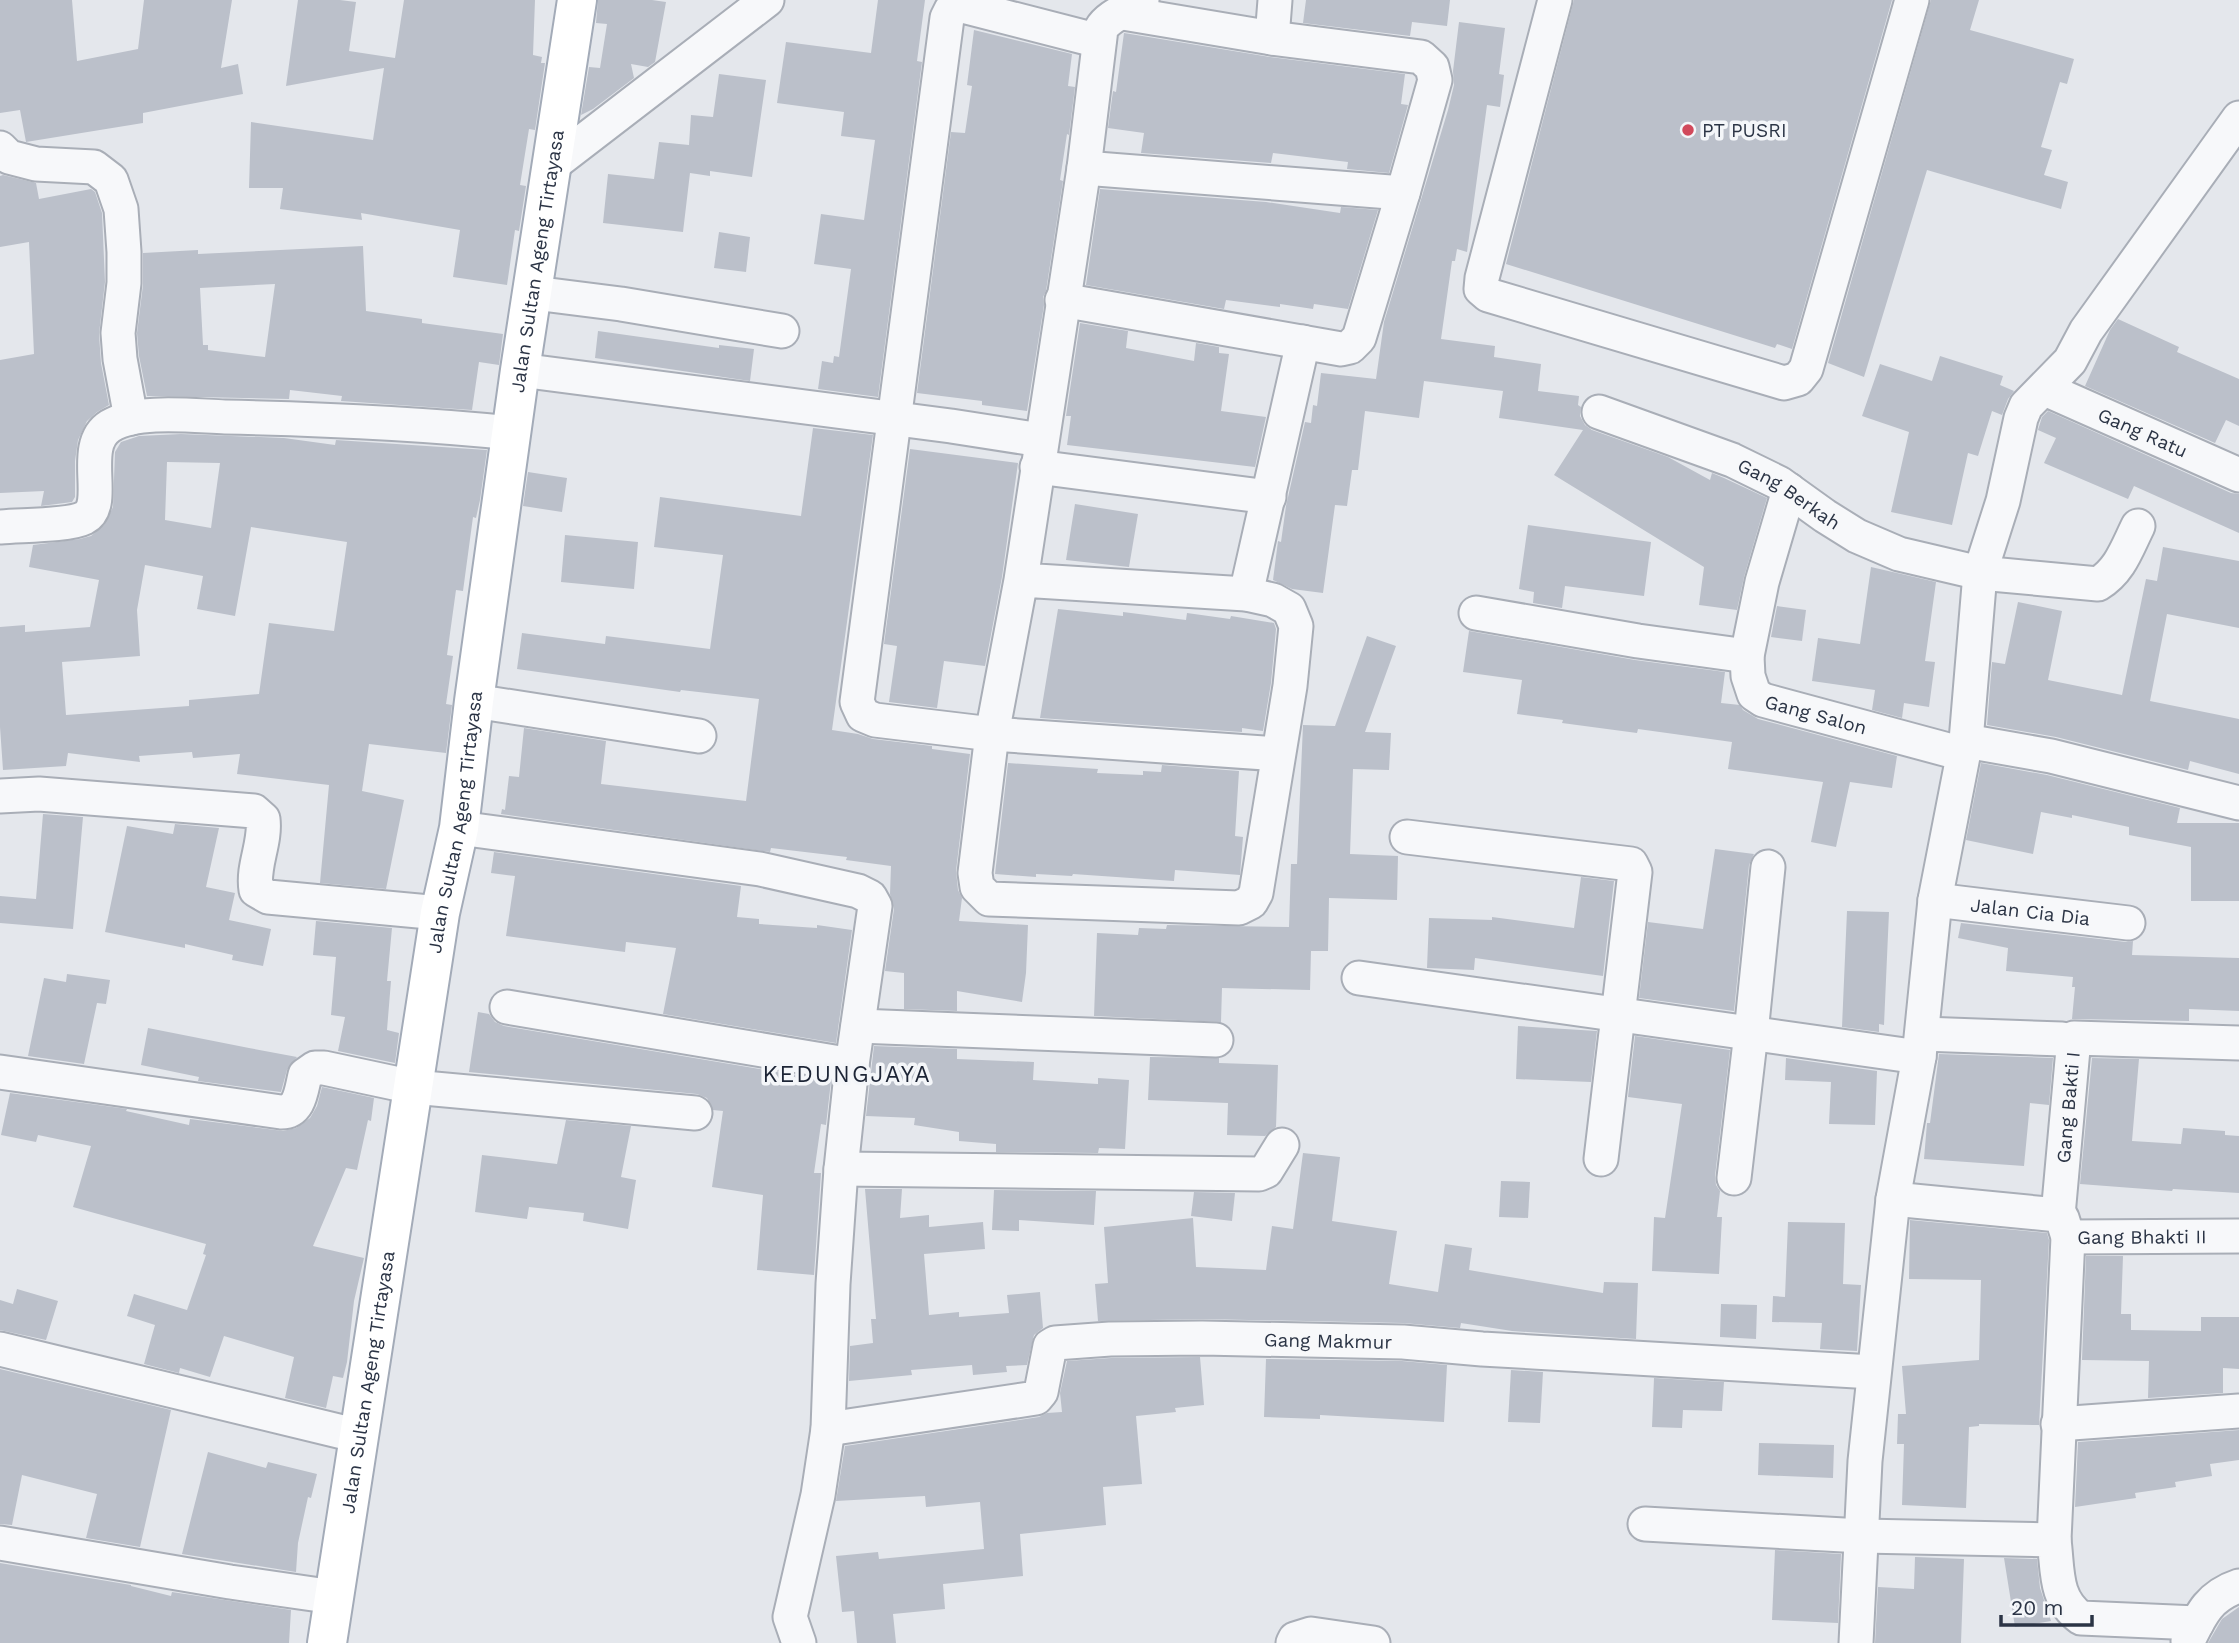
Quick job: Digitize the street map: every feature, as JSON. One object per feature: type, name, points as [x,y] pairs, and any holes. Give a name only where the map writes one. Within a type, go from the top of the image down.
[{"type":"main road","name":"Jalan Sultan Ageng Tirtayasa","points":[[327,1643],[440,913],[459,828],[520,370],[534,293],[577,0]]},
{"type":"street","points":[[551,166],[767,0]]},
{"type":"street","points":[[1272,38],[1275,0]]},
{"type":"street","points":[[1555,0],[1481,289],[1489,295],[1784,383],[1798,379],[1806,369],[1912,0]]},
{"type":"street","points":[[1099,41],[959,5],[951,10],[947,18],[857,702],[863,715],[875,720],[992,734],[1278,754]]},
{"type":"street","points":[[1021,580],[1246,594],[1273,600],[1289,609],[1296,626],[1290,686],[1256,893],[1251,902],[1238,908],[989,899],[977,887],[975,873],[992,734],[1021,580],[1062,300],[1084,167],[1101,29],[1105,22],[1133,6],[1272,38],[1421,57],[1432,67],[1435,80],[1403,193],[1359,338],[1350,347],[1342,349],[1062,300]]},
{"type":"street","points":[[1856,1643],[1865,1461],[1873,1372],[1893,1199],[1920,1045],[1935,900],[1965,748],[1979,573],[2003,501],[2026,406],[2070,361],[2086,331],[2239,118]]},
{"type":"street","points":[[0,148],[9,157],[36,164],[94,167],[111,180],[121,209],[124,284],[118,333],[131,418]]},
{"type":"street","points":[[1084,167],[1403,193]]},
{"type":"street","points":[[534,293],[621,304],[782,331]]},
{"type":"street","points":[[1246,594],[1303,342]]},
{"type":"street","points":[[520,370],[893,418],[1039,454],[1269,497]]},
{"type":"street","name":"Gang Ratu","points":[[2045,389],[2239,475]]},
{"type":"street","name":"Gang Berkah","points":[[1599,412],[1732,460],[1779,483],[1857,536],[1899,554],[1979,573],[2098,584],[2119,566],[2138,526]]},
{"type":"street","points":[[0,527],[72,522],[85,518],[94,505],[94,454],[98,437],[109,426],[131,418],[159,416],[311,419],[423,424],[512,433]]},
{"type":"street","name":"Gang Salon","points":[[1789,490],[1762,582],[1746,656],[1748,676],[1754,694],[1763,700],[1965,748],[2051,756],[2239,803]]},
{"type":"street","points":[[1476,613],[1638,641],[1746,656]]},
{"type":"street","points":[[474,701],[699,736]]},
{"type":"street","points":[[0,796],[39,794],[254,811],[263,819],[265,831],[254,878],[256,890],[268,897],[440,913]]},
{"type":"street","points":[[459,828],[761,869],[865,894],[875,906],[852,1065],[841,1169],[833,1284],[828,1429],[818,1495],[790,1617],[799,1643]]},
{"type":"street","points":[[1407,837],[1631,864],[1635,872],[1601,1159]]},
{"type":"street","points":[[1734,1178],[1768,867]]},
{"type":"street","name":"Jalan Cia Dia","points":[[1935,900],[2128,923]]},
{"type":"street","points":[[1359,978],[1751,1033],[1920,1045],[2062,1039]]},
{"type":"street","points":[[507,1006],[852,1065]]},
{"type":"street","points":[[858,1026],[1216,1040]]},
{"type":"street","name":"Gang Bakti I","points":[[2063,1226],[2074,1038],[2239,1043]]},
{"type":"street","points":[[0,1073],[288,1112],[297,1105],[305,1075],[315,1068],[324,1068],[413,1087],[695,1113]]},
{"type":"street","points":[[841,1169],[1259,1174],[1266,1171],[1282,1145]]},
{"type":"street","name":"Gang Bhakti II","points":[[1893,1199],[2063,1226],[2239,1236]]},
{"type":"street","points":[[2063,1226],[2054,1540],[2061,1595],[2070,1610],[2081,1618],[2192,1633],[2208,1605],[2225,1591],[2239,1586]]},
{"type":"street","name":"Gang Makmur","points":[[828,1429],[1036,1398],[1041,1392],[1050,1346],[1055,1343],[1110,1339],[1403,1342],[1873,1372]]},
{"type":"street","points":[[0,1349],[359,1436]]},
{"type":"street","points":[[2059,1424],[2239,1411]]},
{"type":"street","points":[[1645,1524],[1862,1536],[2054,1540]]},
{"type":"street","points":[[0,1543],[230,1583],[334,1597]]},
{"type":"street","points":[[1293,1643],[1295,1639],[1311,1634],[1373,1643]]},
{"type":"building","points":[[0,0],[72,0],[77,61],[138,49],[144,0],[232,0],[221,68],[238,64],[243,94],[143,113],[143,123],[26,142],[20,110],[0,113]]},
{"type":"building","points":[[298,0],[356,2],[349,51],[395,58],[404,0],[535,0],[533,55],[542,57],[541,63],[545,63],[535,130],[529,129],[520,185],[526,186],[519,231],[515,230],[507,285],[453,277],[460,230],[361,213],[362,220],[280,209],[283,188],[249,188],[251,122],[373,140],[384,68],[286,86]]},
{"type":"building","points":[[598,0],[666,2],[655,62],[648,67],[631,64],[634,78],[581,115],[589,67],[600,68],[607,24],[596,23]]},
{"type":"building","points":[[878,0],[925,0],[917,61],[922,62],[878,397],[818,389],[822,361],[833,363],[834,356],[839,357],[851,269],[814,264],[821,214],[864,220],[875,140],[841,136],[844,112],[777,103],[786,42],[871,53]]},
{"type":"building","points":[[1306,0],[1450,0],[1447,26],[1412,22],[1410,36],[1303,23]]},
{"type":"building","name":"PT PUSRI","points":[[1574,0],[1892,0],[1792,349],[1777,344],[1775,348],[1506,264]]},
{"type":"building","points":[[1931,0],[1979,0],[1970,30],[2074,59],[2067,84],[2060,82],[2041,147],[2052,150],[2044,175],[2068,182],[2061,209],[1927,170],[1864,377],[1828,363]]},
{"type":"building","points":[[1459,22],[1505,28],[1499,74],[1504,75],[1500,107],[1487,105],[1467,252],[1457,249],[1455,261],[1452,261],[1441,339],[1495,346],[1494,357],[1541,364],[1538,391],[1579,396],[1580,416],[1592,430],[1668,457],[1710,480],[1712,473],[1767,498],[1737,610],[1699,605],[1704,567],[1554,475],[1583,430],[1499,418],[1503,391],[1424,381],[1419,418],[1365,411],[1358,470],[1352,470],[1347,506],[1335,505],[1323,593],[1292,589],[1273,580],[1278,541],[1281,542],[1286,506],[1305,422],[1311,423],[1313,405],[1317,406],[1321,373],[1376,379],[1384,322],[1454,85],[1453,71]]},
{"type":"building","points":[[974,30],[1072,54],[1068,86],[1075,87],[1069,135],[1067,134],[1060,180],[1063,181],[1027,411],[982,405],[982,401],[917,393],[951,132],[965,133],[972,86],[967,85]]},
{"type":"building","points":[[1124,33],[1270,57],[1405,74],[1401,104],[1408,105],[1389,173],[1347,169],[1348,162],[1273,153],[1271,163],[1141,153],[1144,133],[1108,128]]},
{"type":"building","points":[[719,74],[766,80],[752,177],[710,171],[710,176],[690,173],[683,232],[603,223],[608,174],[654,179],[659,142],[689,145],[691,115],[713,117]]},
{"type":"building","points":[[0,176],[36,183],[39,199],[91,189],[95,192],[102,213],[105,282],[99,334],[109,405],[87,421],[78,440],[75,497],[72,502],[41,506],[44,491],[0,493],[0,360],[34,354],[29,242],[0,247]]},
{"type":"building","points":[[1100,189],[1266,202],[1340,213],[1341,207],[1378,210],[1348,309],[1314,304],[1313,309],[1280,304],[1280,307],[1226,300],[1224,309],[1086,285]]},
{"type":"building","points":[[719,232],[750,237],[746,272],[714,268]]},
{"type":"building","points":[[363,246],[366,311],[422,319],[422,323],[503,334],[499,365],[479,362],[472,410],[341,401],[342,396],[290,390],[289,399],[147,396],[137,333],[143,285],[143,253],[198,250],[198,254]],"holes":[[[275,284],[265,357],[208,350],[208,345],[203,345],[200,288]]]},
{"type":"building","points":[[2118,319],[2179,347],[2177,352],[2239,379],[2239,426],[2226,420],[2215,443],[2085,386],[2110,330]]},
{"type":"building","points":[[1080,323],[1128,331],[1126,348],[1194,361],[1196,343],[1219,347],[1219,353],[1229,354],[1221,411],[1266,417],[1255,467],[1067,445],[1071,416],[1066,416]]},
{"type":"building","points":[[598,331],[719,348],[719,345],[754,349],[750,381],[595,358]]},
{"type":"building","points":[[1940,356],[2003,376],[2000,385],[2014,391],[2002,415],[1992,411],[1978,456],[1968,453],[1952,525],[1891,512],[1909,432],[1862,416],[1880,364],[1932,381]]},
{"type":"building","points":[[2048,411],[2231,493],[2239,494],[2239,533],[2134,486],[2128,499],[2044,463],[2056,438],[2038,430],[2042,417]]},
{"type":"building","points":[[813,428],[873,435],[832,730],[970,754],[956,871],[958,890],[962,898],[959,921],[1028,925],[1022,1002],[957,991],[957,1011],[904,1009],[904,973],[885,971],[894,909],[890,894],[891,866],[846,860],[847,857],[771,848],[770,852],[501,814],[502,809],[505,810],[509,776],[519,777],[524,728],[606,741],[601,784],[746,801],[759,699],[680,692],[517,669],[522,633],[605,644],[606,636],[710,649],[723,555],[654,547],[660,497],[801,516]]},
{"type":"building","points":[[181,434],[284,438],[335,445],[336,440],[487,450],[480,500],[476,518],[473,517],[463,591],[456,590],[447,655],[453,656],[446,704],[452,705],[446,753],[369,744],[362,791],[404,800],[386,889],[320,883],[329,785],[237,774],[240,754],[193,758],[192,752],[139,756],[140,762],[68,753],[66,766],[3,770],[0,627],[25,625],[25,632],[90,627],[99,580],[29,567],[33,545],[91,536],[104,525],[113,507],[115,452],[121,442],[139,436]],"holes":[[[167,462],[220,463],[211,528],[165,520]],[[251,527],[347,542],[334,631],[269,623],[259,694],[189,700],[189,706],[66,715],[62,662],[140,656],[137,610],[145,565],[203,576],[197,609],[235,616]]]},
{"type":"building","points":[[910,449],[1018,463],[1002,577],[985,666],[944,661],[937,708],[889,702],[897,646],[884,644]]},
{"type":"building","points":[[528,472],[567,478],[562,512],[523,506]]},
{"type":"building","points":[[1075,504],[1138,514],[1129,567],[1066,560]]},
{"type":"building","points":[[1528,525],[1651,542],[1644,596],[1565,586],[1562,608],[1533,603],[1534,592],[1519,589]]},
{"type":"building","points":[[565,535],[638,542],[634,589],[561,582]]},
{"type":"building","points":[[2163,547],[2239,561],[2239,628],[2167,614],[2150,701],[2239,719],[2239,774],[2190,761],[2188,770],[2056,737],[1987,725],[1992,662],[2005,664],[2018,602],[2062,611],[2048,680],[2122,695],[2146,579],[2157,581]]},
{"type":"building","points":[[1871,567],[1936,582],[1925,661],[1935,662],[1929,707],[1904,703],[1902,718],[1872,710],[1875,690],[1812,681],[1818,638],[1860,644]]},
{"type":"building","points":[[1777,606],[1806,610],[1802,641],[1771,637]]},
{"type":"building","points":[[1058,609],[1123,616],[1123,612],[1186,620],[1187,613],[1274,623],[1276,629],[1271,683],[1263,731],[1242,728],[1242,732],[1040,718]]},
{"type":"building","points":[[1469,631],[1635,660],[1725,672],[1721,703],[1740,705],[1743,710],[1758,719],[1897,756],[1892,788],[1850,782],[1836,847],[1811,842],[1823,782],[1728,769],[1732,742],[1638,729],[1637,733],[1517,714],[1522,680],[1463,672]]},
{"type":"building","points":[[1367,636],[1396,646],[1365,732],[1391,733],[1389,770],[1353,769],[1350,854],[1398,856],[1397,900],[1329,898],[1328,951],[1311,951],[1310,990],[1222,988],[1221,1022],[1094,1016],[1097,933],[1138,935],[1139,928],[1166,929],[1167,925],[1289,927],[1291,864],[1297,864],[1303,725],[1335,726]]},
{"type":"building","points":[[1008,763],[1143,775],[1143,771],[1161,772],[1162,765],[1239,771],[1235,836],[1243,837],[1240,875],[1175,870],[1174,881],[1073,874],[1036,874],[1036,877],[995,874]]},
{"type":"building","points":[[1981,763],[2047,775],[2180,808],[2177,823],[2239,823],[2239,901],[2191,901],[2191,847],[2129,835],[2129,827],[2072,815],[2072,818],[2041,812],[2033,854],[1966,840]]},
{"type":"building","points":[[43,814],[83,817],[73,929],[0,923],[0,896],[36,899]]},
{"type":"building","points":[[175,824],[219,828],[206,887],[235,893],[229,920],[271,929],[263,966],[232,960],[233,955],[185,944],[185,948],[105,932],[127,826],[173,834]]},
{"type":"building","points":[[1715,849],[1754,854],[1749,865],[1734,1011],[1639,998],[1648,922],[1703,929]]},
{"type":"building","points":[[494,852],[741,886],[737,917],[759,919],[759,924],[817,928],[817,925],[852,930],[836,1043],[663,1014],[676,948],[626,942],[625,952],[506,936],[515,876],[491,873]]},
{"type":"building","points":[[1581,877],[1614,881],[1603,976],[1475,958],[1474,970],[1427,968],[1429,918],[1492,920],[1492,917],[1574,928]]},
{"type":"building","points":[[1847,911],[1889,912],[1884,1025],[1879,1024],[1879,1032],[1842,1027]]},
{"type":"building","points":[[316,921],[392,928],[387,981],[391,981],[387,1030],[399,1033],[395,1063],[338,1051],[345,1017],[331,1015],[336,957],[313,955]]},
{"type":"building","points":[[1961,923],[2133,941],[2132,955],[2239,958],[2239,1011],[2189,1009],[2189,1021],[2072,1019],[2075,987],[2072,987],[2073,977],[2006,971],[2008,948],[1958,938]]},
{"type":"building","points":[[67,974],[110,980],[106,1004],[97,1003],[84,1064],[28,1056],[44,978],[66,982]]},
{"type":"building","points":[[478,1012],[489,1014],[495,1022],[504,1026],[831,1081],[826,1125],[821,1124],[814,1173],[821,1173],[814,1275],[757,1270],[763,1195],[712,1187],[723,1111],[713,1110],[707,1098],[697,1094],[469,1072]]},
{"type":"building","points":[[1518,1026],[1597,1031],[1591,1082],[1516,1079]]},
{"type":"building","points":[[148,1028],[297,1057],[287,1070],[281,1092],[198,1081],[199,1077],[141,1065]]},
{"type":"building","points":[[1635,1036],[1730,1050],[1715,1176],[1720,1191],[1717,1217],[1722,1217],[1719,1274],[1652,1271],[1654,1217],[1665,1218],[1682,1104],[1628,1097]]},
{"type":"building","points":[[874,1046],[957,1049],[957,1059],[1034,1062],[1033,1080],[1098,1084],[1098,1078],[1129,1080],[1125,1149],[1099,1148],[1098,1153],[996,1152],[996,1144],[959,1141],[959,1132],[914,1125],[915,1118],[866,1116]]},
{"type":"building","points":[[1939,1054],[2053,1058],[2049,1105],[2030,1103],[2024,1166],[1924,1159],[1927,1123],[1930,1123]]},
{"type":"building","points":[[1150,1057],[1219,1058],[1219,1063],[1278,1065],[1276,1127],[1265,1136],[1227,1135],[1228,1103],[1148,1100]]},
{"type":"building","points":[[1786,1058],[1877,1071],[1875,1125],[1829,1124],[1831,1082],[1785,1080]]},
{"type":"building","points":[[2092,1058],[2139,1059],[2132,1141],[2181,1144],[2183,1128],[2225,1131],[2225,1135],[2239,1136],[2239,1193],[2080,1184]]},
{"type":"building","points":[[322,1087],[374,1098],[371,1121],[368,1120],[357,1170],[346,1168],[313,1246],[364,1258],[354,1301],[343,1378],[333,1376],[326,1408],[285,1398],[294,1357],[224,1336],[210,1377],[180,1368],[179,1373],[144,1364],[155,1325],[127,1316],[134,1294],[187,1310],[206,1255],[203,1254],[206,1244],[73,1207],[91,1146],[38,1135],[36,1142],[1,1135],[10,1093],[127,1109],[126,1111],[189,1125],[190,1119],[283,1131],[296,1128],[310,1118],[317,1106]]},
{"type":"building","points":[[566,1120],[631,1126],[621,1177],[636,1180],[628,1229],[583,1221],[584,1213],[529,1207],[527,1219],[475,1212],[482,1155],[557,1164]]},
{"type":"building","points":[[1303,1153],[1340,1157],[1332,1221],[1397,1231],[1389,1284],[1438,1292],[1445,1244],[1472,1248],[1469,1270],[1603,1293],[1604,1282],[1638,1283],[1636,1339],[1512,1331],[1461,1323],[1460,1328],[1403,1323],[1202,1319],[1098,1321],[1095,1284],[1108,1283],[1104,1227],[1193,1218],[1196,1267],[1266,1270],[1272,1226],[1293,1229]]},
{"type":"building","points":[[1501,1181],[1530,1182],[1528,1218],[1499,1217]]},
{"type":"building","points":[[865,1189],[902,1189],[900,1218],[929,1215],[929,1227],[983,1222],[985,1249],[924,1254],[929,1315],[959,1312],[959,1317],[1009,1313],[1007,1295],[1040,1292],[1043,1328],[1034,1335],[1027,1365],[1006,1366],[1007,1372],[973,1375],[972,1365],[911,1370],[912,1375],[849,1381],[850,1346],[873,1343],[871,1319],[876,1319]]},
{"type":"building","points":[[994,1190],[1096,1191],[1094,1225],[1019,1220],[1019,1231],[992,1230]]},
{"type":"building","points":[[1194,1192],[1235,1193],[1232,1221],[1191,1216]]},
{"type":"building","points":[[1910,1220],[2047,1233],[2049,1240],[2039,1425],[1979,1424],[1969,1427],[1966,1508],[1902,1505],[1904,1444],[1897,1444],[1898,1414],[1906,1414],[1902,1366],[1979,1360],[1981,1280],[1909,1279]]},
{"type":"building","points":[[1788,1222],[1845,1223],[1843,1284],[1861,1285],[1857,1351],[1820,1349],[1822,1323],[1772,1322],[1773,1296],[1785,1297]]},
{"type":"building","points":[[2086,1256],[2123,1256],[2121,1314],[2131,1314],[2131,1330],[2201,1331],[2201,1317],[2239,1317],[2239,1369],[2223,1368],[2223,1393],[2148,1398],[2149,1361],[2082,1360]]},
{"type":"building","points":[[17,1289],[58,1301],[46,1340],[0,1330],[0,1300],[13,1304]]},
{"type":"building","points":[[1721,1304],[1757,1305],[1756,1339],[1720,1337]]},
{"type":"building","points":[[1200,1357],[1204,1405],[1175,1408],[1176,1412],[1136,1416],[1142,1484],[1103,1487],[1106,1525],[1020,1534],[1023,1576],[943,1584],[945,1609],[893,1614],[896,1643],[857,1643],[854,1611],[842,1612],[836,1556],[878,1552],[879,1559],[984,1549],[980,1502],[926,1507],[925,1496],[836,1501],[845,1446],[1062,1412],[1060,1393],[1067,1361]]},
{"type":"building","points":[[1266,1359],[1402,1361],[1447,1365],[1444,1422],[1320,1415],[1320,1419],[1264,1417]]},
{"type":"building","points":[[0,1369],[171,1410],[140,1547],[86,1538],[97,1494],[22,1475],[12,1525],[0,1524]]},
{"type":"building","points":[[1511,1370],[1543,1372],[1540,1423],[1508,1422]]},
{"type":"building","points":[[1654,1378],[1724,1382],[1722,1411],[1683,1410],[1682,1428],[1652,1427]]},
{"type":"building","points":[[2239,1430],[2239,1460],[2210,1464],[2212,1476],[2175,1482],[2176,1487],[2135,1493],[2136,1498],[2075,1507],[2078,1442]]},
{"type":"building","points":[[1759,1443],[1834,1445],[1833,1478],[1758,1475]]},
{"type":"building","points":[[208,1452],[266,1468],[268,1462],[317,1474],[311,1498],[308,1497],[298,1543],[296,1572],[182,1554]]},
{"type":"building","points":[[1775,1550],[1841,1554],[1838,1623],[1772,1620]]},
{"type":"building","points":[[1915,1557],[1964,1559],[1961,1643],[1875,1643],[1878,1587],[1914,1589]]},
{"type":"building","points":[[2004,1558],[2037,1559],[2040,1588],[2051,1621],[2015,1627]]},
{"type":"building","points":[[0,1563],[131,1585],[171,1596],[172,1592],[291,1610],[289,1643],[0,1643]]},
{"type":"building","points":[[2239,1607],[2239,1643],[2208,1643],[2222,1619]]},
{"type":"place","name":"PT PUSRI","points":[[1688,130]]},
{"type":"district","name":"KEDUNGJAYA","points":[[847,1074]]}]
